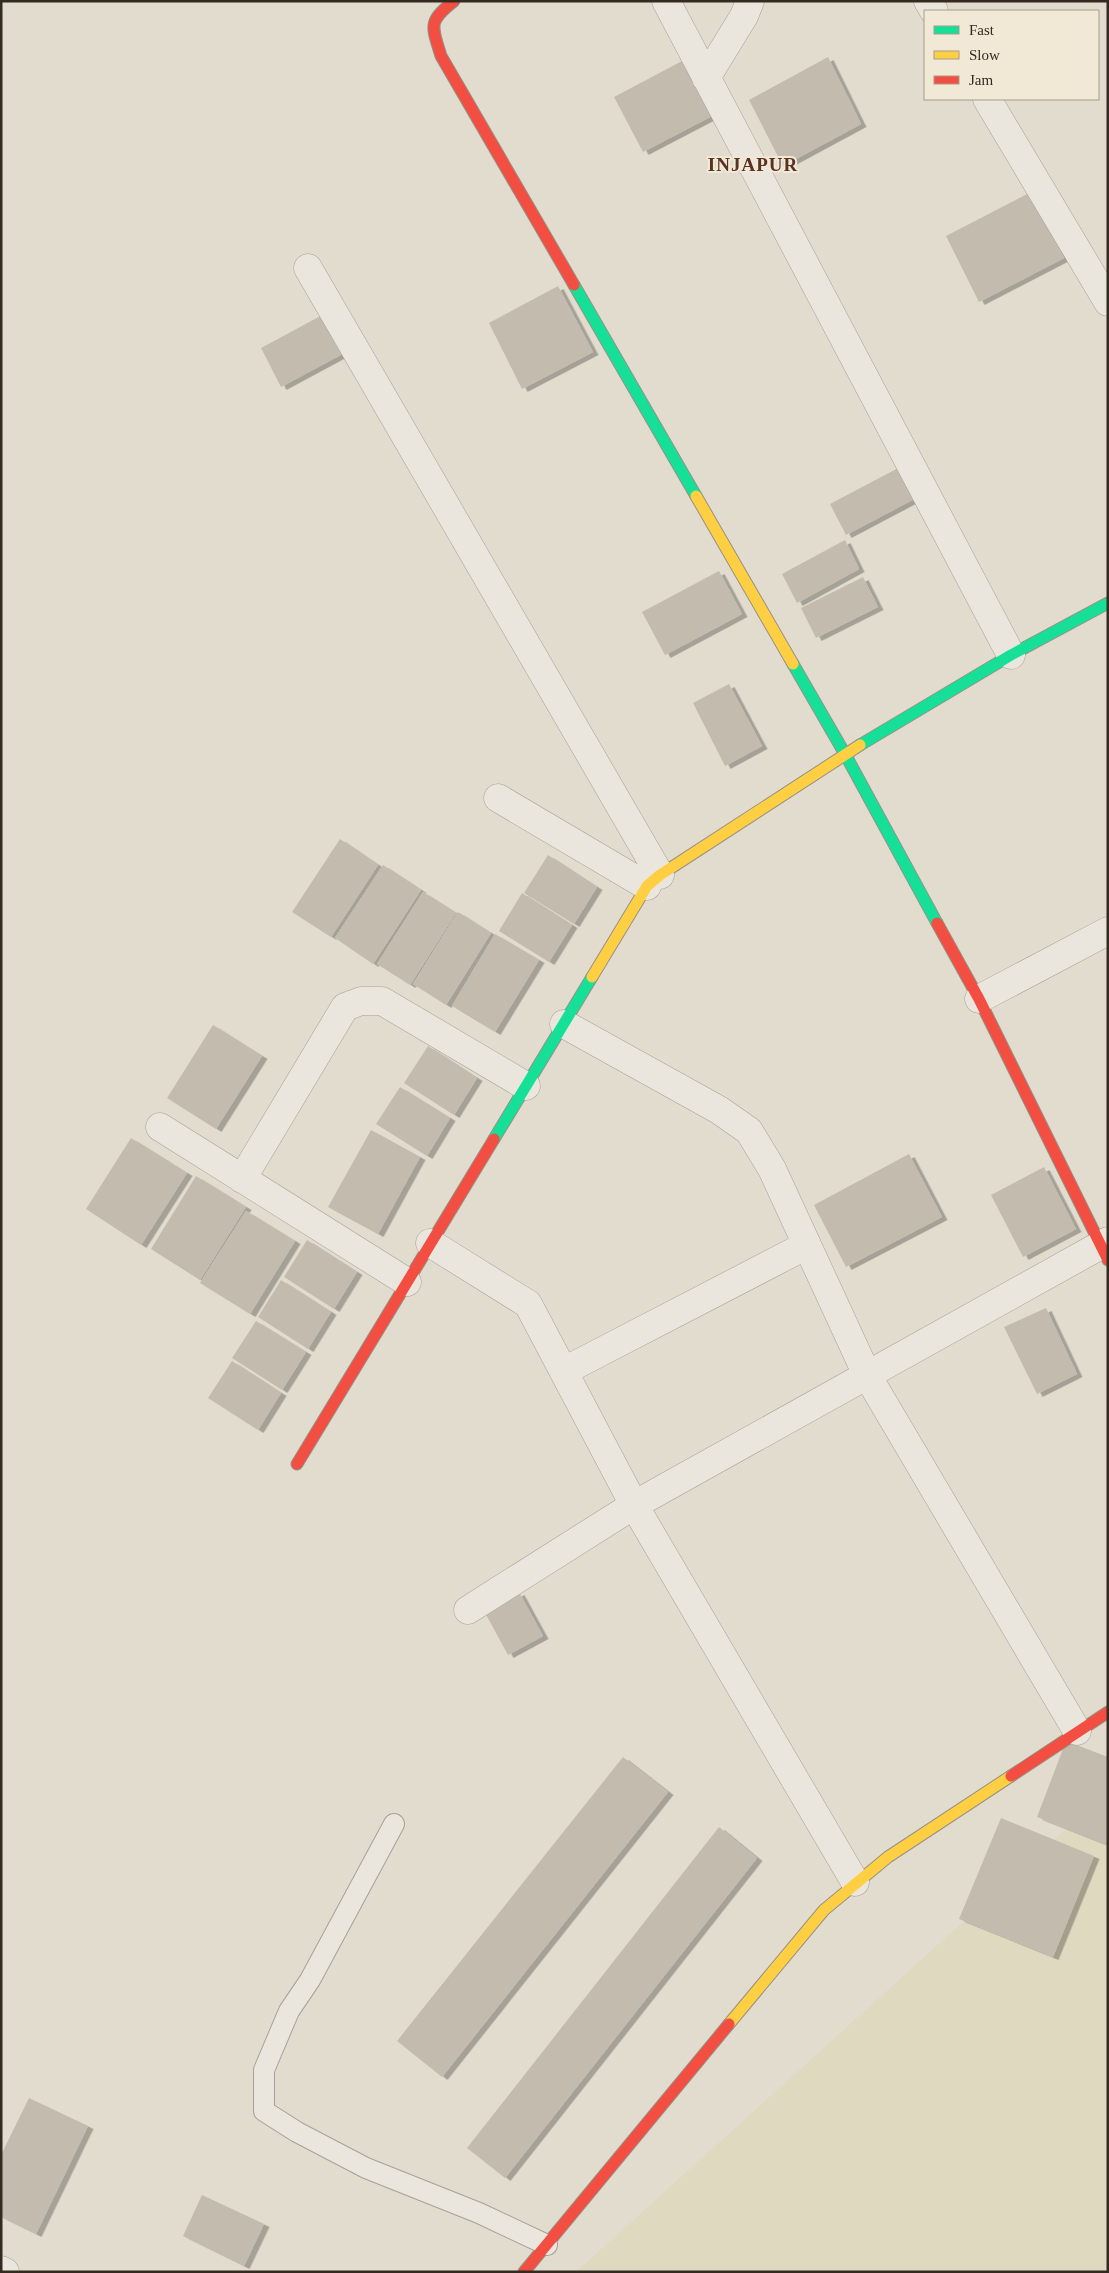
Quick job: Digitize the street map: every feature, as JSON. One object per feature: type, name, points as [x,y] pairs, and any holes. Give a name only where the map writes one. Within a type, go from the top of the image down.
[{"type":"street","points":[[454,1],[437,14],[433,30],[441,56],[845,754],[979,999],[1105,1249],[867,1375],[634,1505],[468,1610]]},
{"type":"street","points":[[666,1],[1011,655]]},
{"type":"street","points":[[706,78],[744,16],[750,1]]},
{"type":"street","points":[[988,100],[1108,302]]},
{"type":"street","points":[[308,268],[654,881]]},
{"type":"street","points":[[297,1464],[526,1086],[654,881],[845,754],[1011,655],[1108,603]]},
{"type":"street","points":[[498,798],[654,881]]},
{"type":"street","points":[[979,999],[1108,931]]},
{"type":"street","points":[[242,1179],[345,1008],[361,1001],[382,1001],[526,1086]]},
{"type":"street","points":[[564,1024],[719,1110],[749,1131],[772,1169],[867,1375],[1077,1731]]},
{"type":"street","points":[[160,1127],[407,1282]]},
{"type":"street","points":[[430,1243],[528,1304],[634,1505],[855,1882]]},
{"type":"street","points":[[564,1371],[807,1245]]},
{"type":"street","points":[[524,2272],[824,1910],[855,1882],[888,1857],[1108,1712]]},
{"type":"street","points":[[1,2270],[5,2272]]},
{"type":"lane","points":[[394,1824],[310,1980],[289,2011],[264,2070],[264,2111],[297,2132],[366,2168],[479,2213],[547,2244]]},
{"type":"shaded area","points":[[1108,1791],[1108,2272],[576,2272]]},
{"type":"building","points":[[828,57],[861,124],[783,166],[749,100]]},
{"type":"building","points":[[684,60],[712,116],[643,152],[614,97]]},
{"type":"building","points":[[1031,192],[1064,258],[979,302],[946,236]]},
{"type":"building","points":[[558,286],[593,352],[522,389],[489,323]]},
{"type":"building","points":[[326,313],[346,352],[281,387],[261,348]]},
{"type":"building","points":[[902,466],[918,497],[846,535],[830,504]]},
{"type":"building","points":[[845,540],[859,569],[797,603],[782,574]]},
{"type":"building","points":[[719,571],[742,614],[665,655],[642,612]]},
{"type":"building","points":[[863,577],[878,607],[816,638],[801,608]]},
{"type":"building","points":[[729,684],[762,746],[725,766],[693,703]]},
{"type":"building","points":[[340,839],[378,865],[331,937],[292,912]]},
{"type":"building","points":[[548,855],[597,887],[574,924],[524,893]]},
{"type":"building","points":[[383,865],[421,890],[373,964],[335,938]]},
{"type":"building","points":[[423,892],[456,913],[410,985],[377,964]]},
{"type":"building","points":[[522,893],[572,925],[549,962],[499,931]]},
{"type":"building","points":[[458,912],[491,933],[446,1005],[413,984]]},
{"type":"building","points":[[495,934],[539,960],[495,1032],[452,1006]]},
{"type":"building","points":[[213,1025],[262,1056],[216,1129],[167,1098]]},
{"type":"building","points":[[428,1046],[477,1078],[454,1115],[404,1083]]},
{"type":"building","points":[[400,1087],[450,1118],[427,1156],[376,1124]]},
{"type":"building","points":[[371,1130],[420,1157],[378,1234],[328,1207]]},
{"type":"building","points":[[131,1138],[187,1173],[141,1245],[86,1209]]},
{"type":"building","points":[[909,1154],[942,1217],[846,1267],[814,1205]]},
{"type":"building","points":[[1044,1167],[1076,1229],[1023,1257],[991,1195]]},
{"type":"building","points":[[196,1176],[246,1207],[200,1280],[151,1249]]},
{"type":"building","points":[[246,1211],[295,1241],[250,1314],[200,1283]]},
{"type":"building","points":[[307,1240],[357,1272],[334,1309],[284,1277]]},
{"type":"building","points":[[281,1280],[331,1312],[308,1349],[258,1317]]},
{"type":"building","points":[[1046,1308],[1077,1374],[1037,1394],[1004,1327]]},
{"type":"building","points":[[256,1321],[306,1352],[282,1390],[232,1358]]},
{"type":"building","points":[[232,1361],[281,1393],[258,1430],[208,1398]]},
{"type":"building","points":[[519,1592],[543,1636],[508,1655],[484,1611]]},
{"type":"building","points":[[1066,1741],[1108,1757],[1108,1845],[1037,1817]]},
{"type":"building","points":[[623,1757],[668,1792],[442,2077],[397,2041]]},
{"type":"building","points":[[1001,1818],[1094,1856],[1053,1957],[959,1919]]},
{"type":"building","points":[[719,1827],[757,1858],[505,2178],[467,2148]]},
{"type":"building","points":[[29,2098],[88,2126],[36,2234],[1,2217],[1,2155]]},
{"type":"building","points":[[202,2195],[264,2224],[244,2266],[183,2236]]},
{"type":"traffic: fast","points":[[574,285],[696,496]]},
{"type":"traffic: fast","points":[[860,745],[1011,655],[1108,603]]},
{"type":"traffic: fast","points":[[793,664],[845,754],[937,923]]},
{"type":"traffic: fast","points":[[494,1139],[592,977]]},
{"type":"traffic: slow","points":[[696,496],[793,664]]},
{"type":"traffic: slow","points":[[592,977],[647,886],[660,875],[860,745]]},
{"type":"traffic: slow","points":[[729,2024],[824,1910],[888,1857],[1011,1776]]},
{"type":"traffic: jam","points":[[454,1],[439,14],[434,25],[435,38],[441,56],[574,285]]},
{"type":"traffic: jam","points":[[937,923],[979,999],[1108,1260]]},
{"type":"traffic: jam","points":[[297,1464],[494,1139]]},
{"type":"traffic: jam","points":[[1011,1776],[1108,1712]]},
{"type":"traffic: jam","points":[[524,2272],[729,2024]]},
{"type":"district","name":"INJAPUR","points":[[753,164]]}]
